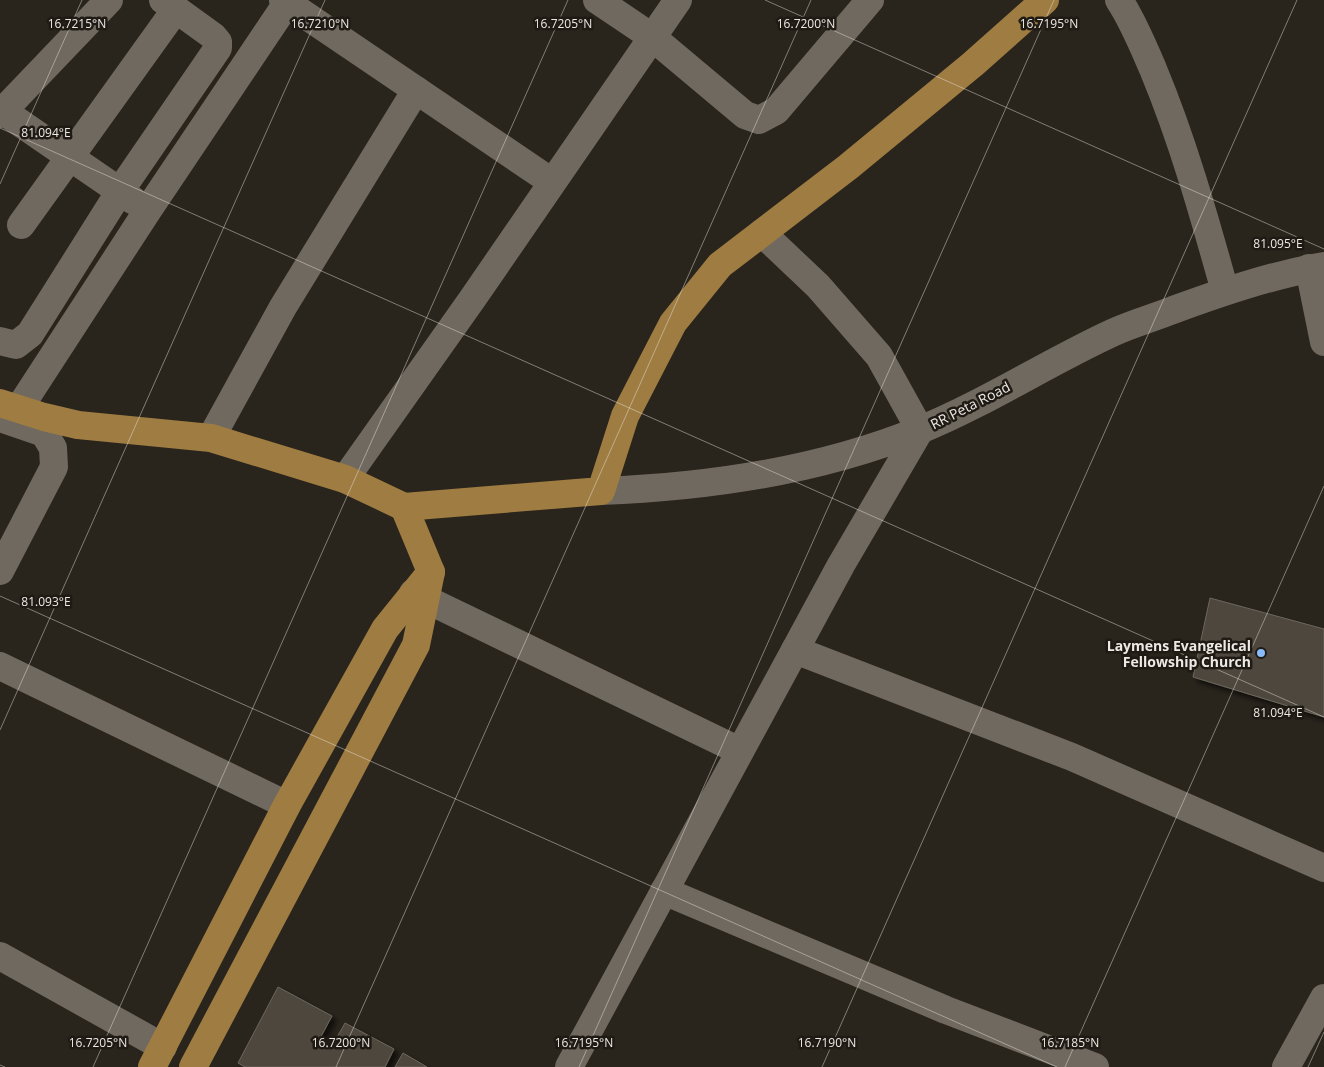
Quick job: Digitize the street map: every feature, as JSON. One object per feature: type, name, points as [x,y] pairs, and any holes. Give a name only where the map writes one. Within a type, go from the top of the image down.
[{"type":"main road","points":[[6,411],[78,424],[211,438],[345,479],[404,508],[601,490],[625,416],[673,323],[720,265],[856,161],[974,64],[1046,0]]},
{"type":"main road","points":[[193,1067],[416,645],[420,596],[431,572],[404,508]]},
{"type":"main road","points":[[157,1057],[287,805],[385,629],[420,596]]},
{"type":"street","points":[[1,107],[91,0]]},
{"type":"street","points":[[1,107],[109,0]]},
{"type":"street","points":[[597,0],[652,37],[745,115],[759,120],[776,111],[870,0]]},
{"type":"street","points":[[345,479],[678,0]]},
{"type":"street","points":[[1119,0],[1146,54],[1169,107],[1201,204],[1225,291]]},
{"type":"street","points":[[0,571],[54,467],[53,448],[44,433],[6,411],[148,210],[285,2],[552,182]]},
{"type":"street","points":[[0,341],[16,345],[30,334],[120,191],[218,48],[218,42],[214,36],[169,5],[70,157],[21,226]]},
{"type":"street","points":[[211,438],[282,307],[416,90]]},
{"type":"street","points":[[1,107],[148,210]]},
{"type":"street","points":[[569,1067],[840,565],[920,430],[879,356],[818,286],[762,233]]},
{"type":"street","points":[[1316,267],[1324,342]]},
{"type":"street","name":"RR Peta Road","points":[[601,490],[671,488],[780,472],[920,430],[1114,332],[1225,291],[1316,267]]},
{"type":"street","points":[[420,596],[740,751]]},
{"type":"street","points":[[795,650],[1072,757],[1324,868]]},
{"type":"street","points":[[0,666],[287,805]]},
{"type":"street","points":[[664,892],[946,1010],[1095,1067]]},
{"type":"street","points":[[0,956],[157,1057]]},
{"type":"street","points":[[1286,1067],[1324,998]]},
{"type":"building","name":"Laymens Evangelical Fellowship Church","points":[[1210,598],[1324,629],[1324,717],[1193,677]]},
{"type":"building","points":[[278,987],[332,1016],[318,1042],[331,1048],[345,1023],[394,1049],[385,1067],[245,1067],[238,1063]]},
{"type":"building","points":[[403,1053],[427,1067],[395,1067]]},
{"type":"place","name":"Laymens Evangelical Fellowship Church","points":[[1261,653]]}]
